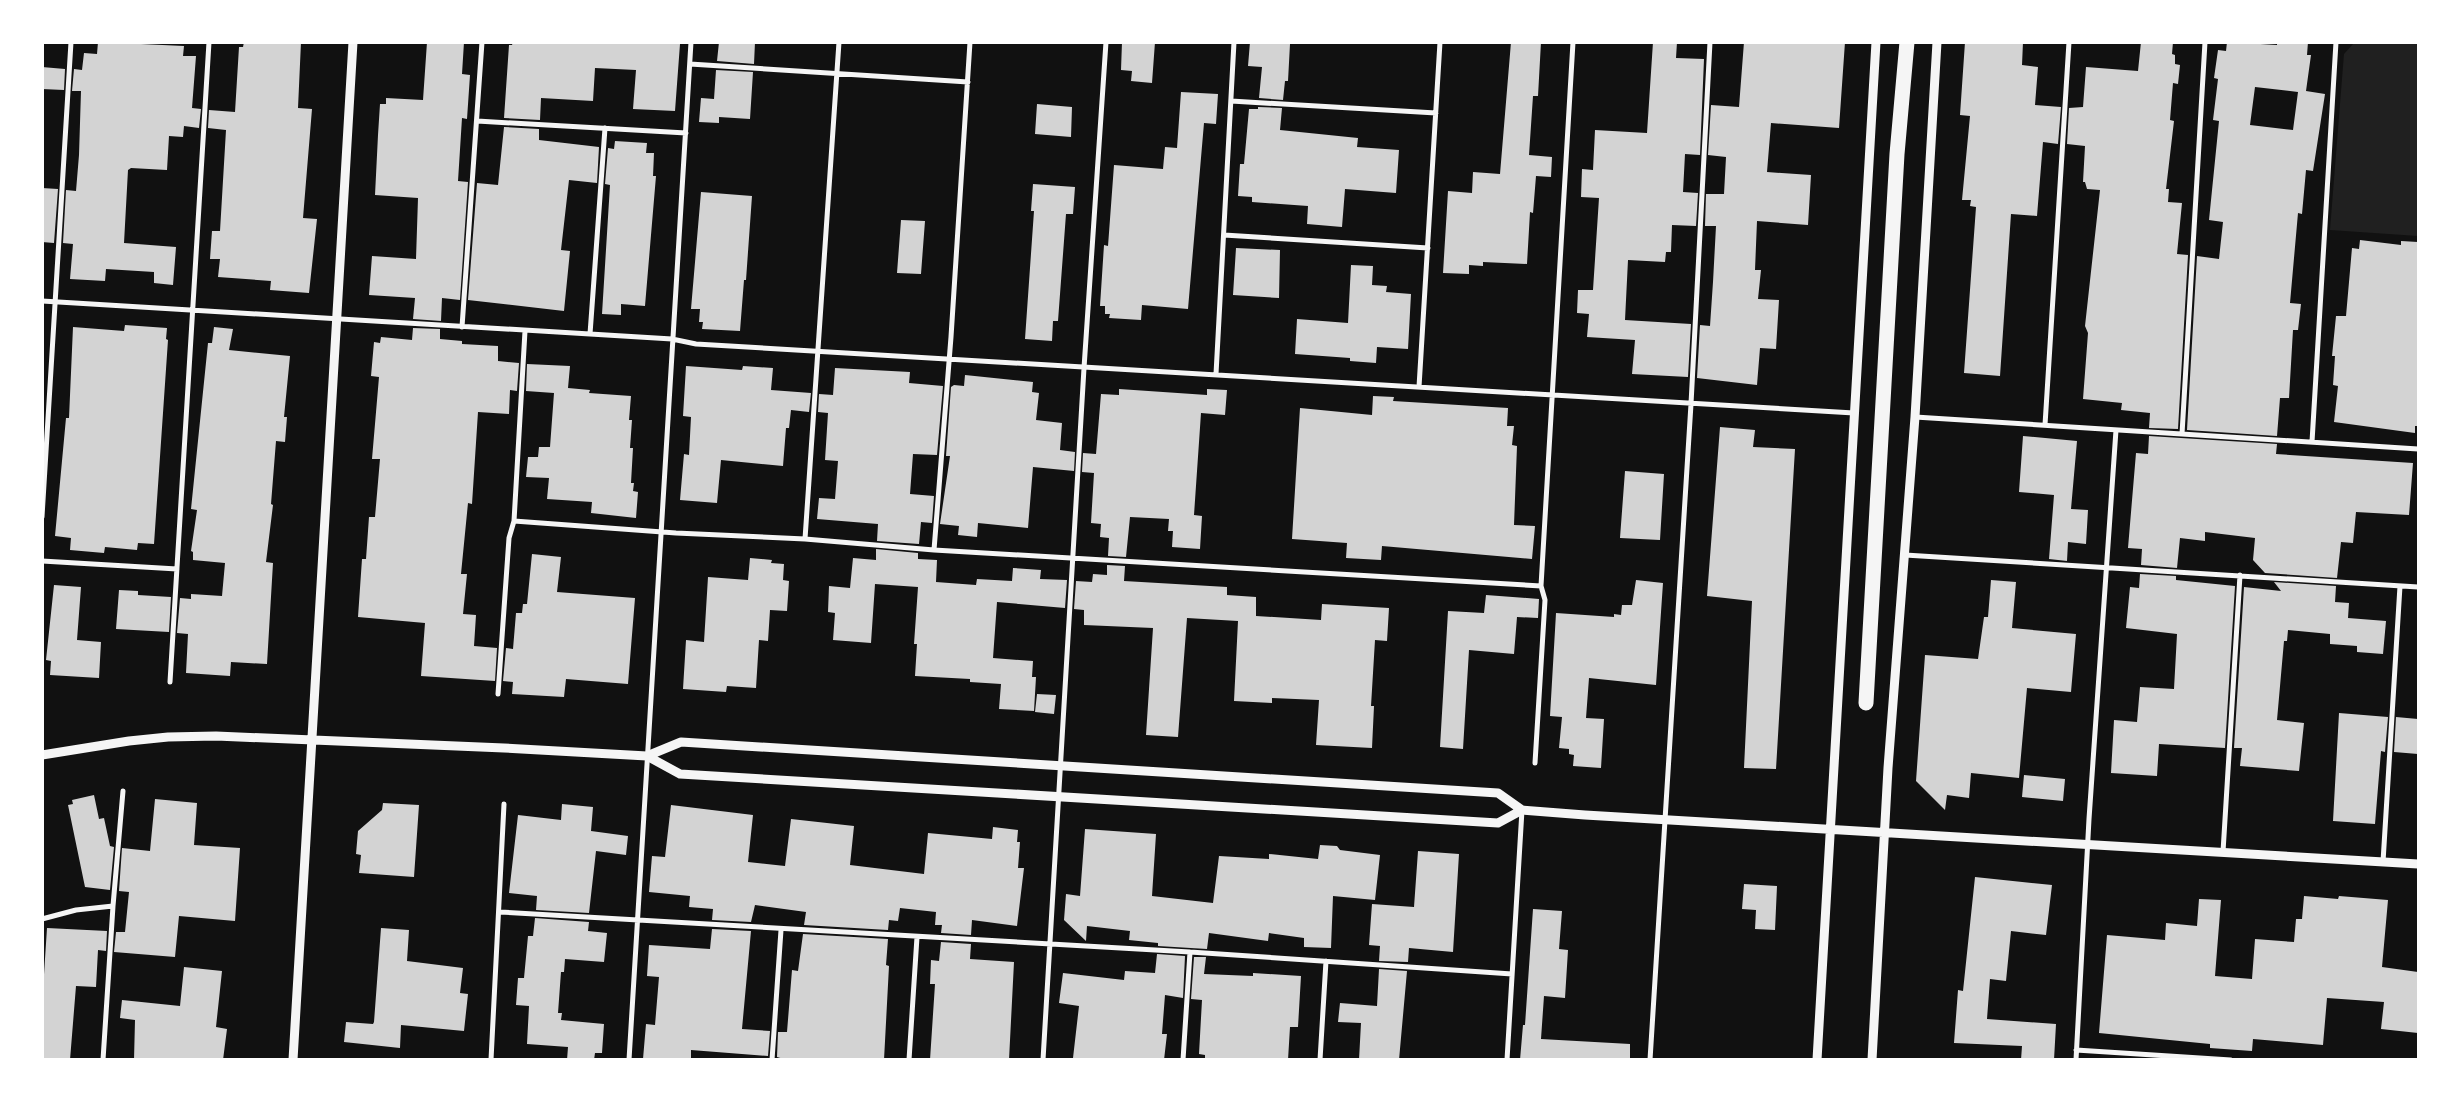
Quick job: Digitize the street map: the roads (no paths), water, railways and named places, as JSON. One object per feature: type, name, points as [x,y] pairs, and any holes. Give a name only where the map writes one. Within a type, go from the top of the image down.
[{"type":"highway","points":[[1866,702],[1895,184],[1907,42]]},
{"type":"street","points":[[42,517],[45,433],[56,302],[70,42]]},
{"type":"street","points":[[170,682],[209,42]]},
{"type":"street","points":[[293,1060],[353,42]]},
{"type":"street","points":[[462,327],[482,42]]},
{"type":"street","points":[[629,1060],[691,42]]},
{"type":"street","points":[[805,539],[819,352],[838,42]]},
{"type":"street","points":[[934,550],[950,360],[970,42]]},
{"type":"street","points":[[1042,1060],[1084,368],[1106,42]]},
{"type":"street","points":[[1216,374],[1234,42]]},
{"type":"street","points":[[1419,387],[1440,42]]},
{"type":"street","points":[[1535,763],[1545,600],[1541,586],[1573,42]]},
{"type":"street","points":[[1650,1060],[1691,404],[1710,42]]},
{"type":"street","points":[[1817,1060],[1876,42]]},
{"type":"street","points":[[1872,1060],[1884,833],[1915,417],[1937,42]]},
{"type":"street","points":[[2045,425],[2069,42]]},
{"type":"street","points":[[2182,434],[2205,42]]},
{"type":"street","points":[[2312,442],[2336,42]]},
{"type":"street","points":[[690,64],[968,82]]},
{"type":"street","points":[[1231,101],[1436,113]]},
{"type":"street","points":[[477,121],[686,133]]},
{"type":"street","points":[[590,334],[605,128]]},
{"type":"street","points":[[1224,235],[1428,248]]},
{"type":"street","points":[[42,301],[672,339],[696,344],[819,352],[1854,413]]},
{"type":"street","points":[[498,694],[509,538],[514,521],[525,331]]},
{"type":"street","points":[[1915,417],[2418,449]]},
{"type":"street","points":[[2076,1060],[2087,844],[2116,430]]},
{"type":"street","points":[[514,521],[661,532],[805,539],[934,550],[1541,586]]},
{"type":"street","points":[[1905,555],[2240,575],[2418,588]]},
{"type":"street","points":[[42,562],[177,569]]},
{"type":"street","points":[[2223,852],[2240,575]]},
{"type":"street","points":[[2383,862],[2400,586]]},
{"type":"street","points":[[42,755],[168,737],[312,739],[647,756],[681,742],[1498,793],[1522,810],[2418,864]]},
{"type":"street","points":[[647,756],[680,774],[1498,823],[1522,810]]},
{"type":"street","points":[[104,1060],[112,906],[123,791]]},
{"type":"street","points":[[491,1060],[504,804]]},
{"type":"street","points":[[1507,1060],[1522,810]]},
{"type":"street","points":[[42,919],[76,910],[112,906]]},
{"type":"street","points":[[500,912],[781,930],[1190,952],[1512,974]]},
{"type":"street","points":[[772,1060],[781,930]]},
{"type":"street","points":[[909,1060],[917,937]]},
{"type":"street","points":[[1183,1060],[1190,952]]},
{"type":"street","points":[[1320,1060],[1326,961]]},
{"type":"street","points":[[2076,1050],[2231,1060]]}]
